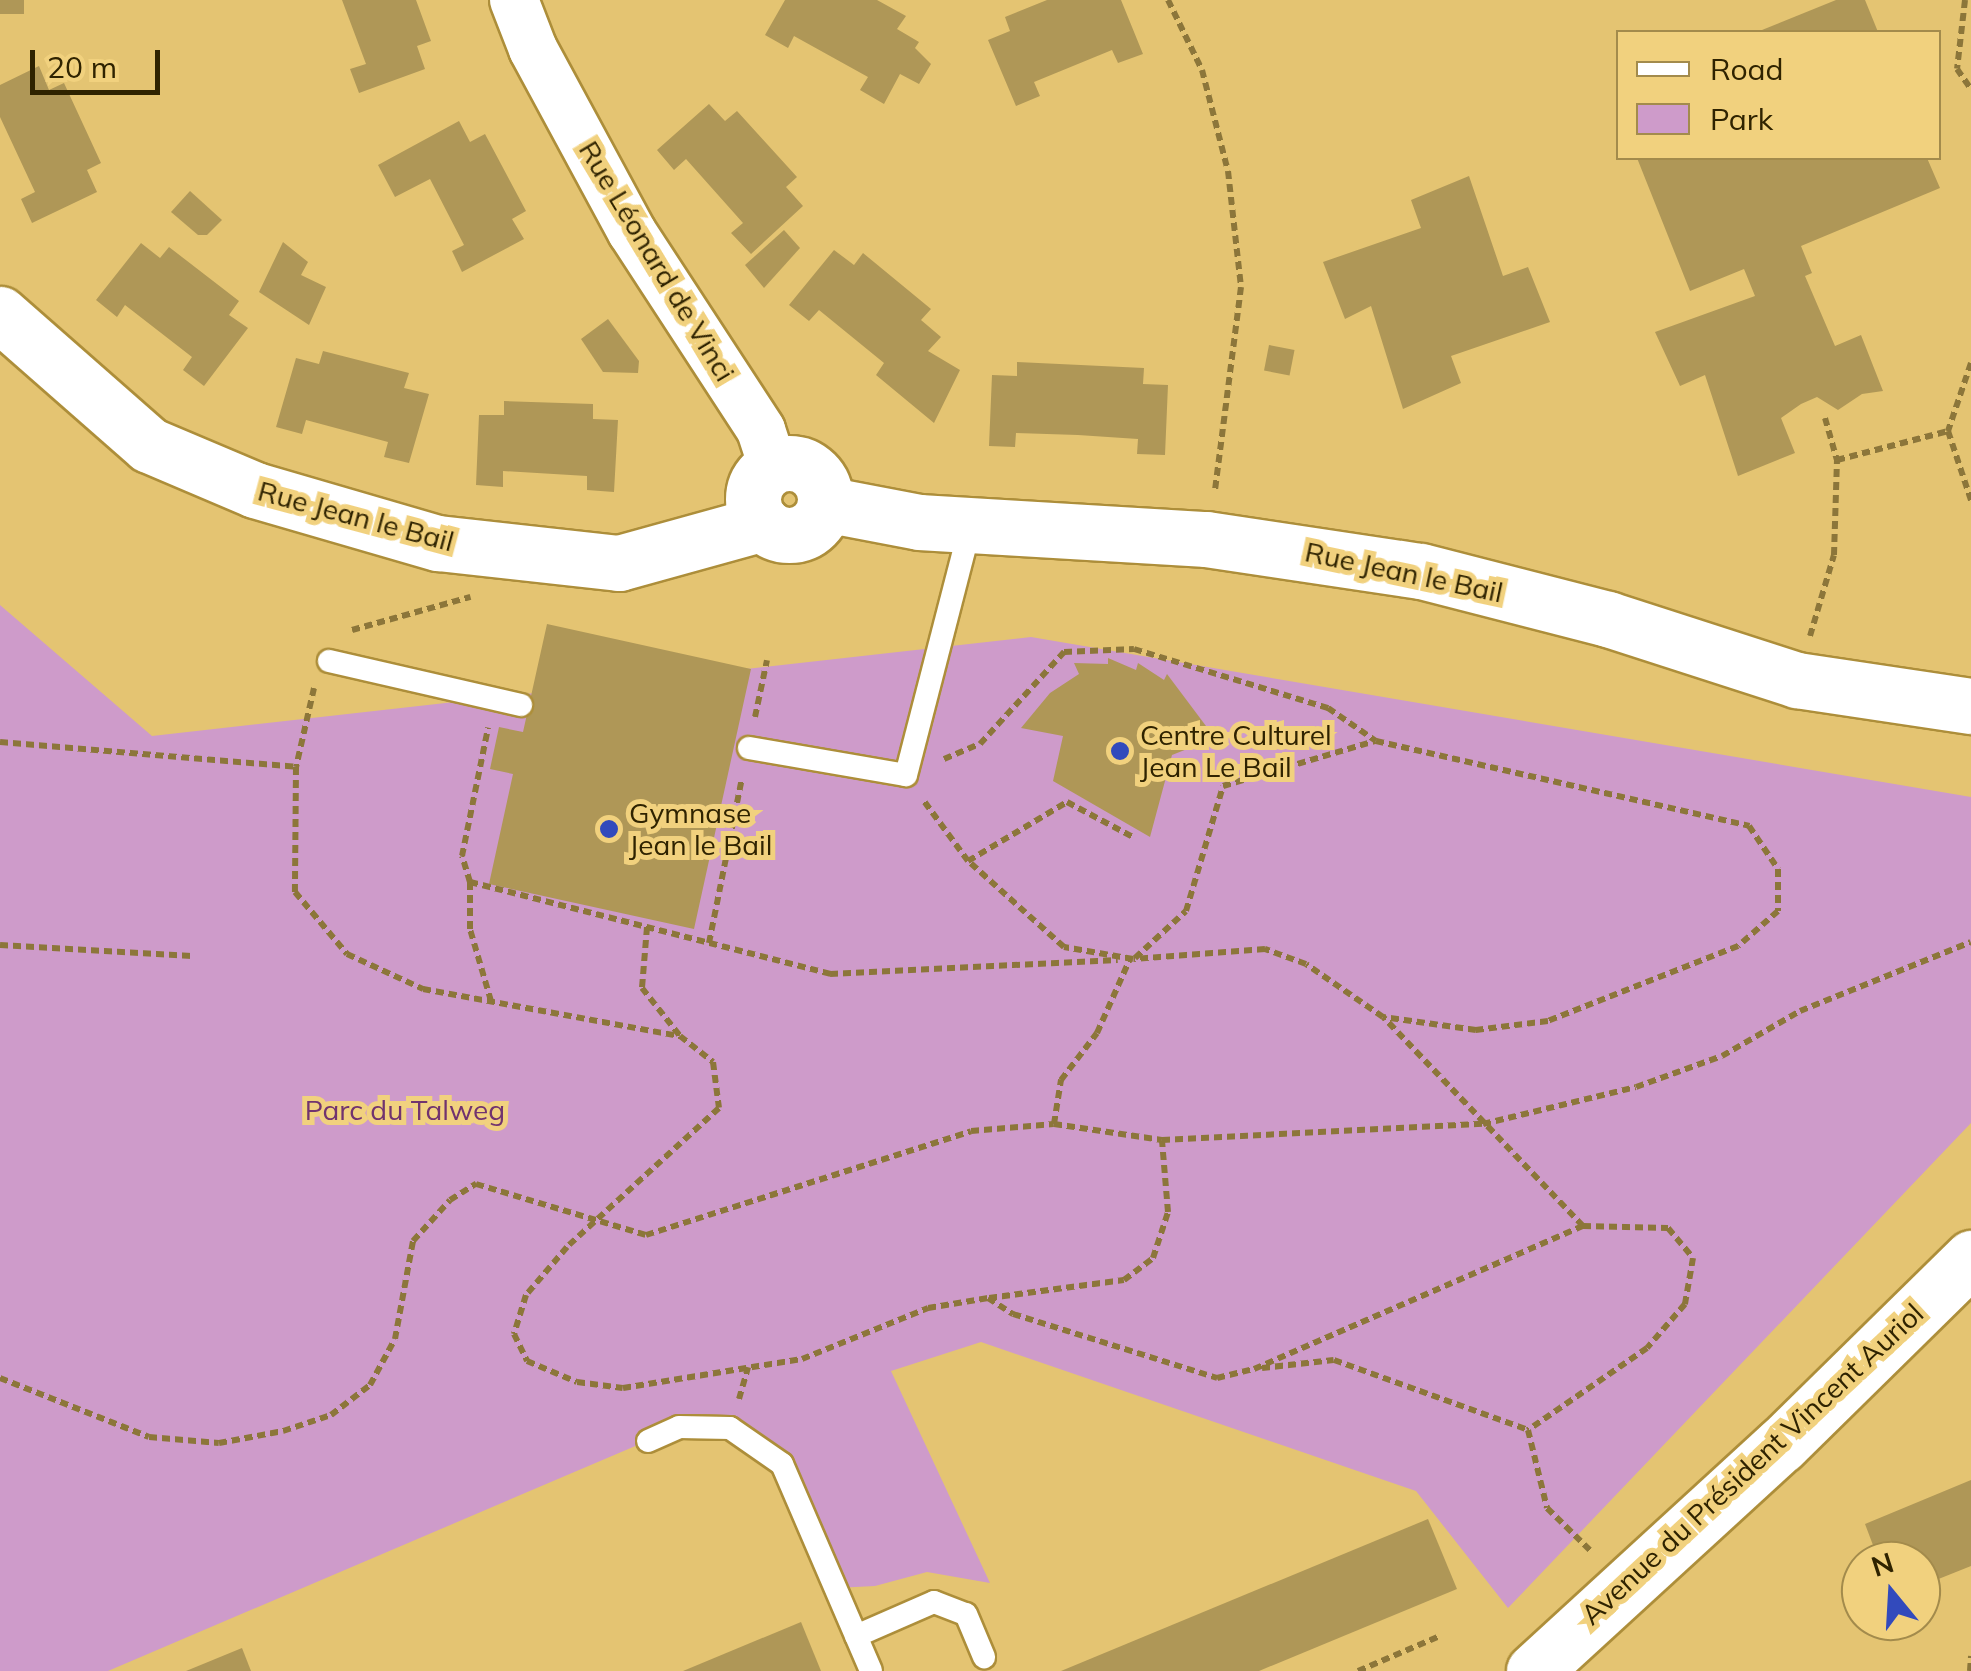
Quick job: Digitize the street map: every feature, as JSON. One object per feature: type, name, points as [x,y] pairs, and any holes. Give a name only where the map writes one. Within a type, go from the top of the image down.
[{"type":"street","name":"Rue Léonard de Vinci","points":[[514,0],[533,49],[632,232],[752,415],[773,467]]},
{"type":"street","name":"Rue Jean le Bail","points":[[1,316],[150,445],[274,495],[438,543],[620,563],[763,523]]},
{"type":"street","points":[[792,463],[810,470],[822,484],[826,504],[821,517],[799,534],[773,532],[763,523],[754,492],[773,467],[792,463]]},
{"type":"street","name":"Rue Jean le Bail","points":[[826,504],[919,522],[1206,539],[1421,571],[1608,619],[1797,680],[1971,706]]},
{"type":"street","name":"Avenue du Président Vincent Auriol","points":[[1534,1671],[1781,1445],[1971,1258]]},
{"type":"lane","points":[[749,748],[906,775],[971,524]]},
{"type":"lane","points":[[322,667],[521,705]]},
{"type":"lane","points":[[648,1440],[679,1428],[715,1425],[730,1428],[782,1464],[872,1671]]},
{"type":"lane","points":[[856,1636],[934,1602],[966,1614],[984,1657]]},
{"type":"path","points":[[1168,0],[1202,70],[1228,171],[1241,288],[1206,539]]},
{"type":"path","points":[[1964,0],[1956,70],[1971,89]]},
{"type":"path","points":[[1971,363],[1948,430],[1971,500]]},
{"type":"path","points":[[1797,680],[1834,555],[1838,460],[1825,418]]},
{"type":"path","points":[[1838,460],[1948,430]]},
{"type":"path","points":[[348,631],[470,598],[511,551]]},
{"type":"path","points":[[1134,959],[1064,947],[968,861],[906,775],[980,744],[1064,652],[1134,649],[1328,708],[1376,741],[1749,826],[1778,869],[1778,910],[1738,946],[1548,1021],[1476,1030],[1383,1016]]},
{"type":"path","points":[[709,943],[767,660]]},
{"type":"path","points":[[322,667],[296,767],[295,892],[347,954],[423,989],[680,1036]]},
{"type":"path","points":[[490,1001],[470,929],[470,882],[462,856],[495,699]]},
{"type":"path","points":[[1054,1124],[1061,1080],[1097,1033],[1134,959],[1186,912],[1223,786],[1376,741]]},
{"type":"path","points":[[0,742],[296,767]]},
{"type":"path","points":[[968,861],[1067,802],[1134,838]]},
{"type":"path","points":[[470,882],[830,974],[1266,949],[1306,964],[1383,1016],[1584,1226]]},
{"type":"path","points":[[647,927],[642,988],[680,1036],[713,1062],[719,1108],[526,1295],[514,1334],[527,1360],[577,1382],[623,1388],[802,1359],[928,1308],[1124,1280],[1154,1258],[1168,1212],[1162,1140]]},
{"type":"path","points":[[0,1378],[149,1437],[218,1443],[283,1432],[331,1415],[370,1385],[395,1338],[414,1241],[450,1200],[476,1184],[509,1189],[596,1224],[646,1236],[971,1131],[1054,1124],[1162,1140],[1483,1124],[1636,1087],[1722,1056],[1800,1011],[1971,942]]},
{"type":"path","points":[[0,945],[192,956]]},
{"type":"path","points":[[1254,1369],[1584,1226],[1668,1228],[1693,1258],[1684,1304],[1646,1348],[1528,1430]]},
{"type":"path","points":[[988,1298],[1013,1314],[1217,1378],[1254,1369],[1334,1360],[1528,1430]]},
{"type":"path","points":[[1528,1430],[1547,1508],[1625,1584]]},
{"type":"path","points":[[1358,1671],[1440,1636]]},
{"type":"path","points":[[1970,1671],[1971,1656]]},
{"type":"green space","name":"Parc du Talweg","points":[[0,605],[152,736],[1031,637],[1971,797],[1971,1123],[1508,1608],[1416,1491],[981,1342],[891,1371],[990,1583],[927,1572],[875,1586],[836,1588],[782,1464],[730,1428],[680,1427],[108,1671],[0,1671]]},
{"type":"building","points":[[0,0],[24,0],[24,14],[0,14]]},
{"type":"building","points":[[342,0],[416,0],[431,41],[417,46],[425,69],[359,93],[350,69],[366,64]]},
{"type":"building","points":[[785,0],[877,0],[906,16],[897,29],[919,42],[915,48],[931,64],[919,84],[900,74],[884,104],[860,90],[868,77],[794,36],[788,48],[765,35]]},
{"type":"building","points":[[1047,0],[1121,0],[1143,54],[1118,63],[1112,50],[1034,82],[1040,96],[1016,106],[988,40],[1010,31],[1005,17]]},
{"type":"building","points":[[1836,0],[1865,0],[1877,30],[1762,30]]},
{"type":"building","points":[[39,66],[49,90],[64,83],[101,163],[87,170],[97,192],[32,223],[21,199],[35,192],[0,117],[0,85]]},
{"type":"building","points":[[709,104],[725,121],[737,111],[797,177],[786,187],[803,206],[751,254],[731,233],[743,223],[686,159],[674,170],[657,150]]},
{"type":"building","points":[[459,121],[470,142],[485,134],[526,211],[512,219],[524,239],[462,272],[452,251],[464,245],[430,179],[395,197],[378,165]]},
{"type":"building","points":[[1638,160],[1928,160],[1940,188],[1801,246],[1812,273],[1805,276],[1835,346],[1861,335],[1883,391],[1862,394],[1838,410],[1817,397],[1781,418],[1795,453],[1738,476],[1705,375],[1680,386],[1655,332],[1755,296],[1744,269],[1690,291]]},
{"type":"building","points":[[1469,176],[1503,276],[1528,267],[1550,322],[1451,356],[1461,383],[1403,409],[1371,306],[1345,319],[1323,262],[1421,228],[1411,200]]},
{"type":"building","points":[[190,191],[222,220],[207,235],[198,235],[171,212]]},
{"type":"building","points":[[784,230],[800,248],[764,288],[745,265]]},
{"type":"building","points":[[283,242],[308,262],[301,275],[326,287],[309,325],[259,292]]},
{"type":"building","points":[[141,243],[160,258],[169,247],[239,301],[229,315],[248,328],[204,386],[183,370],[192,357],[125,305],[117,317],[96,300]]},
{"type":"building","points":[[834,250],[854,265],[863,253],[931,309],[921,320],[941,337],[928,351],[960,370],[934,423],[876,375],[884,363],[819,310],[809,321],[789,305]]},
{"type":"building","points":[[608,319],[639,361],[638,373],[603,372],[581,339]]},
{"type":"building","points":[[1269,345],[1295,350],[1290,375],[1264,371]]},
{"type":"building","points":[[323,351],[409,373],[404,388],[429,394],[409,463],[384,457],[388,442],[306,420],[302,434],[276,427],[296,358],[319,364]]},
{"type":"building","points":[[1017,362],[1144,368],[1143,384],[1168,385],[1165,455],[1137,454],[1138,439],[1078,435],[1016,433],[1015,447],[989,446],[992,375],[1017,376]]},
{"type":"building","points":[[504,401],[593,404],[593,419],[618,420],[614,492],[587,490],[587,476],[503,471],[503,487],[476,485],[479,415],[504,415]]},
{"type":"building","name":"Gymnase Jean le Bail","points":[[547,624],[751,669],[694,929],[489,884],[513,774],[490,769],[499,727],[523,732]]},
{"type":"building","name":"Centre Culturel Jean Le Bail","points":[[1108,658],[1136,670],[1138,663],[1164,680],[1167,674],[1215,738],[1172,755],[1150,837],[1053,781],[1063,736],[1021,728],[1050,693],[1079,674],[1074,663],[1108,664]]},
{"type":"building","points":[[1971,1480],[1971,1566],[1941,1578],[1941,1541],[1871,1541],[1865,1524]]},
{"type":"building","points":[[1428,1519],[1457,1589],[1259,1671],[1061,1671]]},
{"type":"building","points":[[801,1622],[821,1671],[683,1671]]},
{"type":"building","points":[[242,1648],[251,1671],[186,1671]]},
{"type":"place","name":"Centre Culturel Jean Le Bail","points":[[1120,751]]},
{"type":"place","name":"Gymnase Jean le Bail","points":[[609,829]]}]
